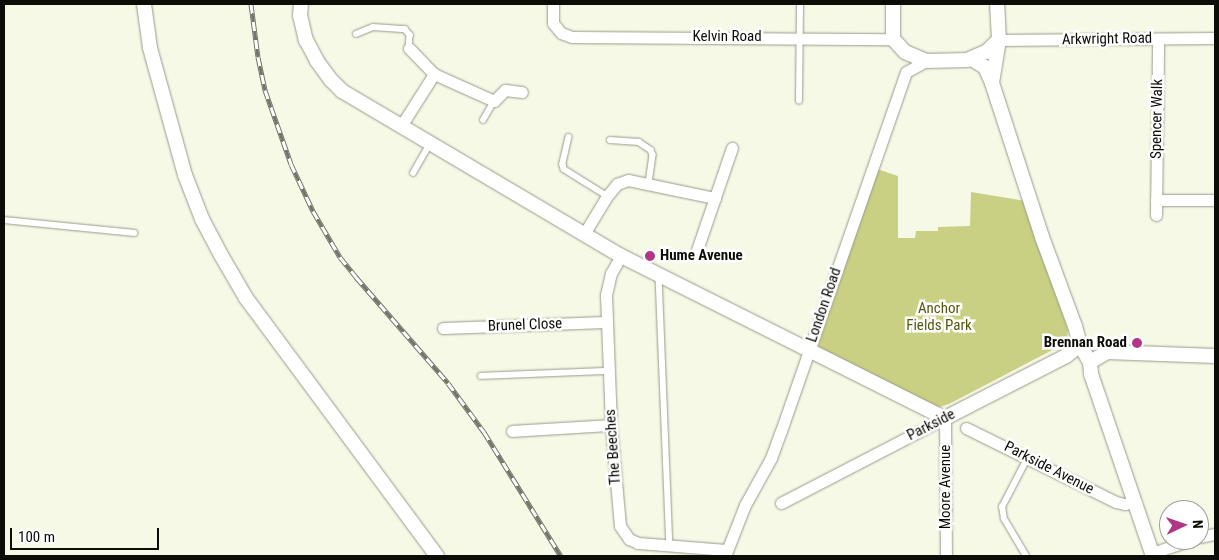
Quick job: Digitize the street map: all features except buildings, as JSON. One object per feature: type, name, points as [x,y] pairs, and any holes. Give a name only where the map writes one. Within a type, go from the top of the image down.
[{"type":"street","points":[[144,4],[150,48],[185,175],[202,219],[246,298],[437,556]]},
{"type":"street","points":[[301,4],[300,14],[306,40],[317,61],[331,80],[342,90],[621,256],[809,348],[945,418]]},
{"type":"street","name":"Kelvin Road","points":[[553,4],[553,23],[562,32],[572,37],[798,37],[897,43]]},
{"type":"street","points":[[893,4],[897,43],[906,72],[926,61]]},
{"type":"street","points":[[992,83],[999,40],[997,4]]},
{"type":"street","name":"Spencer Walk","points":[[1156,214],[1158,38]]},
{"type":"street","name":"Arkwright Road","points":[[999,40],[1215,38]]},
{"type":"street","points":[[897,43],[926,61],[953,62],[972,59],[986,52],[999,40]]},
{"type":"street","points":[[409,48],[434,74],[494,101],[505,90],[522,92]]},
{"type":"street","points":[[972,59],[985,68],[992,83],[1042,237],[1075,326],[1080,345],[1090,362],[1091,374],[1152,555],[1165,550]]},
{"type":"street","name":"London Road","points":[[726,553],[745,504],[770,458],[906,72]]},
{"type":"street","points":[[401,126],[434,74]]},
{"type":"street","points":[[697,250],[732,148]]},
{"type":"street","points":[[584,234],[617,184],[628,180],[716,198]]},
{"type":"street","points":[[1156,200],[1215,200]]},
{"type":"street","name":"The Beeches","points":[[621,256],[611,273],[606,295],[611,425],[620,526],[629,540],[638,543],[670,545],[726,553]]},
{"type":"street","name":"Brunel Close","points":[[443,328],[606,322]]},
{"type":"street","name":"Parkside","points":[[781,502],[1066,356],[1080,345]]},
{"type":"street","points":[[1090,362],[1107,352],[1215,356]]},
{"type":"street","name":"Moore Avenue","points":[[945,418],[946,556]]},
{"type":"street","points":[[512,431],[611,425]]},
{"type":"street","name":"Parkside Avenue","points":[[966,428],[1116,502],[1125,504],[1134,502]]},
{"type":"lane","points":[[799,101],[798,37],[800,4]]},
{"type":"lane","points":[[356,34],[373,27],[405,29],[410,35],[409,48]]},
{"type":"lane","points":[[483,120],[494,101]]},
{"type":"lane","points":[[569,137],[563,164],[564,169],[608,196]]},
{"type":"lane","points":[[610,140],[639,142],[651,150],[653,155],[649,184]]},
{"type":"lane","points":[[413,173],[430,143]]},
{"type":"lane","points":[[4,220],[134,233]]},
{"type":"lane","points":[[659,276],[670,545]]},
{"type":"lane","points":[[481,376],[608,371]]},
{"type":"lane","points":[[1026,556],[1004,519],[1002,507],[1028,457]]},
{"type":"green space","name":"Anchor Fields Park","points":[[877,169],[898,176],[898,238],[915,238],[916,231],[938,231],[938,227],[970,226],[971,192],[1025,201],[1068,330],[1067,340],[1064,344],[949,404],[939,407],[933,406],[820,349],[817,341]]},
{"type":"railway","points":[[251,4],[258,57],[265,90],[291,164],[313,211],[340,257],[448,383],[484,432],[561,556]]},
{"type":"place","name":"Hume Avenue","points":[[650,256]]},
{"type":"place","name":"Brennan Road","points":[[1137,343]]}]
